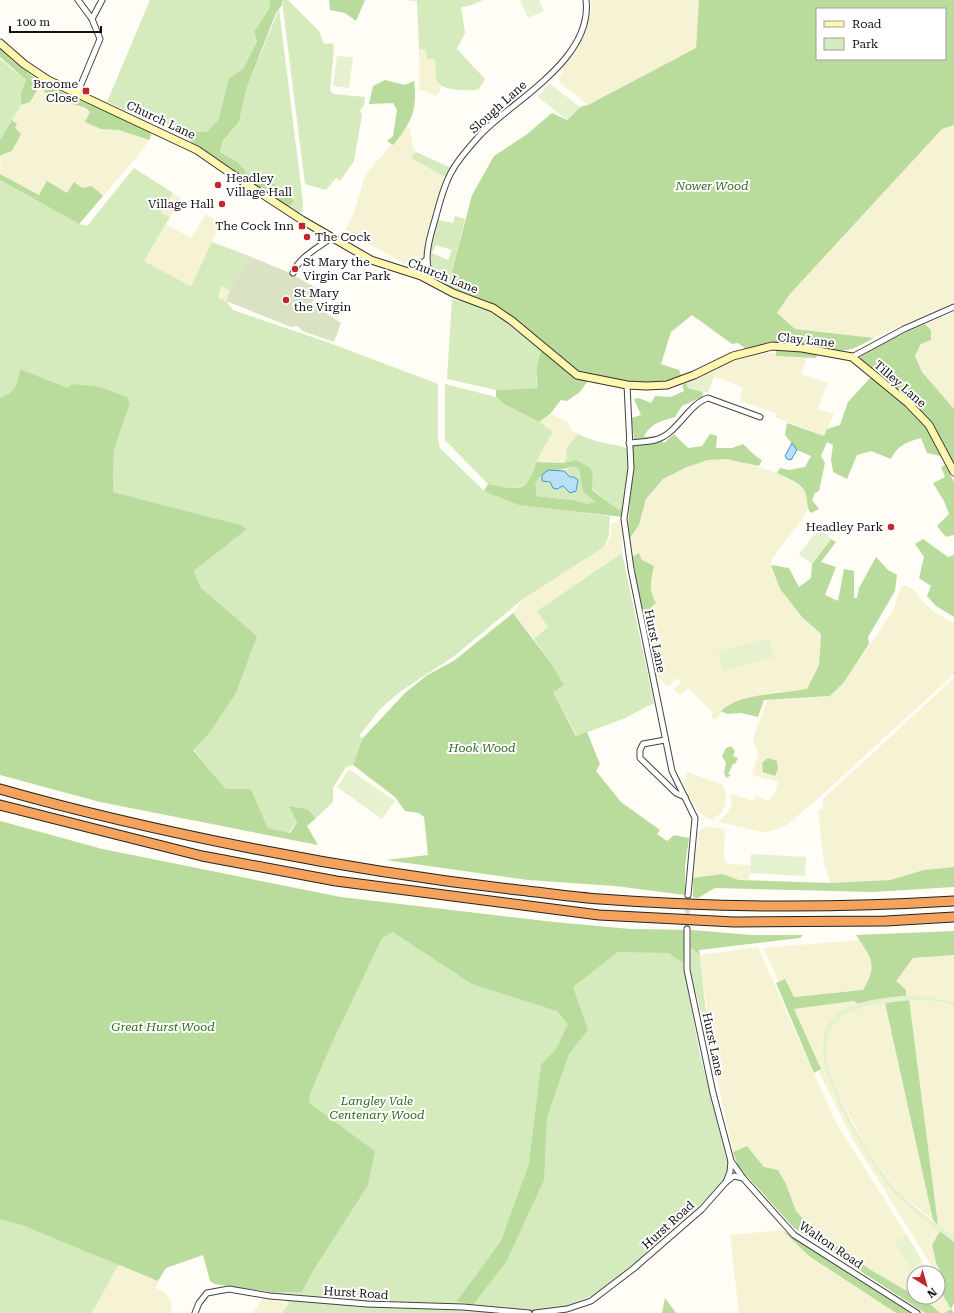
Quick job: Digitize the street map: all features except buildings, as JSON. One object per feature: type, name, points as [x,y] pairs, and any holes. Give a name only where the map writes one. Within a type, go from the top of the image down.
[{"type":"highway","points":[[0,789],[168,832],[334,864],[469,884],[599,899],[734,906],[883,905],[954,901]]},
{"type":"highway","points":[[0,805],[202,856],[336,881],[599,916],[734,922],[886,921],[954,918]]},
{"type":"street","points":[[77,94],[100,39],[92,19],[78,0]]},
{"type":"street","points":[[92,19],[102,0]]},
{"type":"street","name":"Slough Lane","points":[[433,282],[428,272],[426,260],[436,216],[452,172],[481,134],[553,71],[572,50],[581,34],[586,20],[586,0]]},
{"type":"street","name":"Church Lane","points":[[0,43],[36,73],[77,94],[197,150],[236,178],[331,238],[371,260],[411,273],[433,282],[453,293],[493,308],[512,321],[577,375],[627,385]]},
{"type":"street","points":[[293,273],[296,266],[304,258],[331,238]]},
{"type":"street","points":[[411,273],[426,260]]},
{"type":"street","points":[[852,357],[904,329],[954,308]]},
{"type":"street","name":"Clay Lane","points":[[627,385],[667,385],[694,375],[733,356],[772,346],[802,348],[852,357]]},
{"type":"street","name":"Tilley Lane","points":[[852,357],[908,403],[929,425],[954,472]]},
{"type":"street","name":"Hurst Lane","points":[[627,385],[631,468],[624,520],[630,569],[672,771],[695,818],[688,895]]},
{"type":"street","points":[[629,442],[656,440],[673,430],[701,400],[708,398],[760,417]]},
{"type":"street","points":[[665,740],[643,744],[640,750],[640,758],[676,793],[685,797]]},
{"type":"street","name":"Hurst Lane","points":[[687,929],[687,970],[713,1093],[731,1161]]},
{"type":"street","name":"Walton Road","points":[[731,1161],[743,1178],[794,1235],[917,1313]]},
{"type":"street","name":"Hurst Road","points":[[535,1313],[567,1309],[591,1301],[633,1269],[692,1219],[726,1182],[730,1172],[731,1161]]},
{"type":"street","points":[[726,1182],[734,1176],[743,1178]]},
{"type":"street","name":"Hurst Road","points":[[195,1313],[199,1303],[207,1293],[229,1289],[270,1296],[367,1304],[463,1307],[529,1313]]},
{"type":"shaded area","points":[[591,0],[699,0],[696,48],[588,105],[560,83],[559,77],[564,71],[560,67],[579,44],[586,28],[591,12]]},
{"type":"shaded area","points":[[419,49],[426,49],[435,59],[438,84],[442,87],[436,96],[419,89]]},
{"type":"shaded area","points":[[39,87],[52,98],[86,108],[90,112],[85,122],[101,129],[119,130],[149,140],[140,153],[103,196],[92,186],[67,193],[39,195],[0,174],[1,155],[12,151],[16,124],[12,120],[21,105],[30,102]]},
{"type":"shaded area","points":[[954,125],[954,302],[874,338],[795,329],[777,313],[789,295],[942,129]]},
{"type":"shaded area","points":[[407,127],[410,129],[413,148],[416,152],[451,168],[448,172],[426,245],[424,259],[417,266],[405,264],[345,231],[354,213],[365,175]]},
{"type":"shaded area","points":[[173,193],[181,198],[170,217],[161,213]]},
{"type":"shaded area","points":[[206,214],[220,224],[192,286],[144,261],[166,224],[191,238]]},
{"type":"shaded area","points":[[221,286],[230,290],[226,301],[218,298]]},
{"type":"shaded area","points":[[954,312],[954,409],[922,372],[915,356],[931,330],[925,324]]},
{"type":"shaded area","points":[[776,352],[776,356],[807,357],[801,374],[828,383],[818,409],[834,414],[824,436],[775,417],[776,413],[740,401],[743,387],[714,377],[709,371],[734,359]]},
{"type":"shaded area","points":[[551,414],[568,422],[570,429],[578,434],[566,450],[567,457],[564,463],[536,462],[553,432],[539,422]]},
{"type":"shaded area","points":[[726,459],[744,462],[777,473],[800,486],[806,494],[808,509],[801,521],[772,559],[771,565],[780,589],[802,617],[821,634],[819,665],[807,689],[789,693],[776,692],[728,704],[716,720],[711,717],[713,713],[688,688],[680,695],[674,689],[681,682],[677,678],[668,687],[656,676],[648,631],[652,624],[651,616],[646,612],[656,603],[652,596],[650,585],[654,566],[642,560],[639,554],[632,557],[630,538],[639,525],[646,499],[663,479],[687,467],[708,460]]},
{"type":"shaded area","points":[[622,519],[622,553],[538,611],[548,627],[534,639],[513,613],[523,599],[604,547],[611,536],[611,524]]},
{"type":"shaded area","points":[[905,585],[914,590],[925,604],[937,614],[954,623],[954,674],[821,796],[788,824],[772,831],[762,832],[719,822],[728,812],[732,804],[731,794],[754,801],[756,796],[770,801],[771,796],[774,796],[778,782],[752,775],[758,754],[753,739],[767,700],[830,696],[844,682],[885,623],[894,608],[901,587]]},
{"type":"shaded area","points":[[954,678],[954,867],[924,870],[890,880],[830,883],[824,863],[818,810],[823,808],[823,799]]},
{"type":"shaded area","points":[[688,772],[723,785],[726,796],[725,806],[722,812],[712,820],[707,819],[697,810],[683,784]]},
{"type":"shaded area","points":[[706,826],[725,829],[724,858],[728,864],[750,865],[749,880],[739,880],[722,874],[693,878],[698,832]]},
{"type":"shaded area","points":[[859,940],[869,954],[873,967],[871,976],[863,990],[793,997],[785,979],[779,982],[763,948]]},
{"type":"shaded area","points":[[758,947],[835,1121],[907,1235],[895,1242],[909,1265],[906,1265],[906,1290],[869,1269],[834,1244],[822,1241],[796,1211],[786,1184],[764,1167],[747,1146],[733,1152],[709,1042],[707,1010],[700,955]]},
{"type":"shaded area","points":[[954,955],[954,1002],[932,997],[906,996],[906,990],[895,981],[913,958]]},
{"type":"shaded area","points":[[909,999],[925,1000],[954,1006],[954,1237],[938,1225]]},
{"type":"shaded area","points":[[854,1001],[858,1004],[837,1014],[829,1024],[822,1043],[833,1093],[853,1130],[892,1191],[940,1231],[932,1245],[937,1265],[931,1265],[852,1138],[818,1070],[821,1069],[794,1009]]},
{"type":"shaded area","points":[[885,1003],[933,1220],[901,1194],[890,1181],[864,1143],[832,1082],[826,1046],[830,1033],[835,1025],[842,1016],[853,1010]]},
{"type":"shaded area","points":[[22,1225],[158,1281],[156,1288],[165,1293],[170,1300],[172,1313],[0,1313]]},
{"type":"shaded area","points":[[782,1230],[809,1256],[896,1313],[739,1313],[730,1235]]},
{"type":"shaded area","points":[[922,1261],[924,1265],[916,1265]]},
{"type":"shaded area","points":[[263,1298],[335,1313],[253,1313]]},
{"type":"shaded area","points":[[946,1301],[951,1309],[944,1313],[940,1313],[933,1305],[946,1305]]},
{"type":"green space","points":[[150,0],[269,0],[270,7],[254,32],[257,41],[243,69],[229,78],[218,120],[206,132],[185,132],[184,137],[107,102]]},
{"type":"green space","points":[[269,0],[282,0],[282,5],[276,13],[246,90],[239,122],[223,141],[220,152],[238,162],[247,173],[278,186],[294,201],[289,207],[184,137],[185,132],[206,132],[218,120],[229,78],[243,69],[257,41],[254,32],[270,7]]},
{"type":"green space","points":[[282,0],[288,0],[319,31],[324,44],[332,43],[334,47],[330,90],[333,94],[365,97],[364,105],[360,110],[362,115],[354,161],[340,181],[336,178],[326,190],[305,184]]},
{"type":"green space","points":[[329,0],[365,0],[356,21],[345,13],[330,10]]},
{"type":"green space","points":[[404,0],[483,0],[469,6],[461,7],[465,33],[457,49],[485,79],[479,89],[458,90],[446,88],[437,82],[435,59],[427,59],[426,49],[419,49],[417,1]]},
{"type":"green space","points":[[520,0],[539,0],[544,11],[528,18]]},
{"type":"green space","name":"Nower Wood","points":[[699,0],[954,0],[954,125],[942,129],[789,295],[777,313],[795,329],[874,338],[849,350],[838,350],[822,347],[816,358],[776,356],[776,344],[746,349],[738,343],[732,344],[692,315],[671,332],[661,364],[679,370],[682,377],[670,380],[637,382],[592,375],[580,392],[567,401],[561,400],[550,414],[539,422],[504,404],[496,397],[496,390],[538,388],[537,366],[540,354],[545,344],[510,315],[488,301],[448,286],[472,195],[494,156],[526,135],[552,113],[567,120],[580,107],[588,105],[696,48]]},
{"type":"green space","points":[[279,9],[303,202],[302,212],[298,213],[289,207],[278,186],[247,173],[238,162],[220,152],[223,142],[239,122],[246,90]]},
{"type":"green space","points":[[0,48],[13,61],[41,83],[150,131],[151,136],[149,140],[119,130],[101,129],[85,122],[90,112],[86,108],[52,98],[39,87],[30,102],[21,105],[21,93],[26,80],[0,57]]},
{"type":"green space","points":[[337,56],[353,57],[349,88],[333,86]]},
{"type":"green space","points":[[0,59],[26,80],[21,93],[21,105],[0,140]]},
{"type":"green space","points":[[385,80],[405,85],[414,81],[415,100],[412,116],[409,123],[393,145],[387,141],[393,136],[397,110],[393,103],[369,104],[373,86]]},
{"type":"green space","points":[[549,83],[580,107],[567,120],[538,97]]},
{"type":"green space","points":[[12,120],[17,124],[15,128],[21,134],[12,151],[1,155],[0,157],[0,140]]},
{"type":"green space","points":[[416,152],[451,168],[447,178],[411,158]]},
{"type":"green space","points":[[134,168],[173,193],[161,213],[170,217],[144,261],[191,286],[212,242],[249,256],[230,290],[221,286],[218,298],[226,301],[233,310],[327,342],[438,384],[438,439],[440,448],[484,491],[524,505],[610,516],[609,535],[604,547],[523,599],[453,657],[401,691],[381,708],[359,736],[363,738],[353,765],[346,767],[333,788],[333,802],[316,818],[307,809],[289,806],[297,823],[288,833],[268,828],[251,789],[226,789],[193,749],[207,736],[256,636],[201,588],[194,571],[247,529],[241,525],[113,492],[114,450],[130,403],[68,388],[20,369],[13,390],[0,398],[0,180],[79,224],[87,226]]},
{"type":"green space","points":[[0,174],[39,195],[47,181],[67,193],[74,182],[82,188],[92,186],[103,196],[79,224],[0,180]]},
{"type":"green space","points":[[455,216],[465,219],[448,286],[432,272],[428,262],[438,220],[453,223]],"holes":[[[436,245],[452,250],[448,260],[432,253]]]},
{"type":"green space","points":[[249,256],[290,273],[318,289],[312,303],[341,323],[334,342],[302,331],[298,326],[291,327],[226,301],[230,290]]},
{"type":"green space","points":[[452,299],[477,305],[495,314],[541,350],[536,378],[538,388],[496,390],[447,379]]},
{"type":"green space","points":[[925,324],[931,330],[931,340],[921,344],[915,356],[922,372],[954,409],[954,465],[931,423],[916,406],[861,361],[861,356],[891,339]]},
{"type":"green space","points":[[20,369],[68,388],[72,384],[100,387],[127,397],[130,403],[114,450],[113,492],[241,525],[247,529],[194,571],[201,588],[257,636],[236,693],[207,736],[193,750],[226,789],[251,789],[268,828],[290,833],[297,823],[289,806],[307,809],[316,818],[307,826],[318,845],[100,802],[0,775],[0,398],[13,390],[18,380]]},
{"type":"green space","points":[[709,371],[714,377],[708,393],[688,388],[687,383]]},
{"type":"green space","points":[[871,377],[905,405],[924,425],[940,452],[940,456],[927,453],[921,438],[900,447],[891,459],[871,451],[857,455],[847,479],[833,472],[831,459],[833,445],[827,442],[821,456],[825,463],[819,491],[815,493],[812,500],[819,509],[811,513],[809,511],[805,491],[802,487],[794,481],[777,473],[780,468],[789,470],[805,467],[811,456],[797,450],[785,435],[787,423],[824,436],[827,429],[840,425],[848,402]]},
{"type":"green space","points":[[687,383],[688,388],[703,392],[702,397],[682,406],[675,417],[661,421],[653,426],[644,437],[654,436],[664,443],[674,434],[688,448],[702,446],[710,434],[717,436],[716,448],[732,448],[743,444],[754,455],[762,460],[759,466],[726,459],[708,460],[687,467],[663,479],[646,499],[639,525],[630,538],[628,525],[634,438],[631,418],[641,415],[634,399],[639,398],[651,403],[655,396],[671,397],[684,391],[682,385]]},
{"type":"green space","points":[[445,384],[496,397],[504,404],[539,422],[553,432],[536,462],[532,479],[522,486],[510,489],[488,484],[445,440]]},
{"type":"green space","points":[[578,434],[627,448],[628,470],[625,505],[619,510],[592,489],[593,473],[564,463],[567,457],[566,449]]},
{"type":"green space","points":[[576,460],[589,467],[593,473],[592,490],[619,510],[625,505],[623,517],[519,505],[484,491],[488,484],[507,488],[525,485],[533,472],[536,462],[564,463]],"holes":[[[573,466],[579,469],[583,491],[595,502],[588,504],[572,500],[536,496],[535,484],[539,478],[547,472]]]},
{"type":"green space","points":[[945,465],[954,482],[954,535],[946,537],[937,526],[949,514],[944,501],[933,483],[945,477],[941,467]]},
{"type":"green space","points":[[573,466],[579,469],[581,477],[595,502],[588,505],[572,500],[536,496],[535,484],[538,477],[542,475],[542,481],[562,486],[570,493],[570,477],[564,471]]},
{"type":"green space","points":[[819,529],[831,539],[812,564],[799,554]]},
{"type":"green space","points":[[831,539],[836,542],[821,562],[836,567],[825,595],[838,601],[844,569],[854,571],[854,598],[857,598],[859,588],[876,557],[888,570],[897,575],[895,591],[868,637],[869,644],[844,682],[830,696],[764,700],[758,717],[741,713],[727,714],[721,711],[729,705],[749,697],[807,689],[819,665],[821,634],[802,617],[780,589],[771,565],[789,568],[799,587],[811,578],[812,564]]},
{"type":"green space","points":[[923,539],[948,557],[954,555],[954,617],[936,606],[927,596],[931,586],[919,578],[924,557],[915,544]]},
{"type":"green space","points":[[622,553],[654,703],[623,719],[577,736],[553,692],[563,684],[551,663],[534,639],[548,627],[537,611]]},
{"type":"green space","points":[[639,553],[642,560],[654,566],[651,589],[656,603],[646,612],[642,608],[632,557]]},
{"type":"green space","name":"Hook Wood","points":[[513,613],[551,663],[564,685],[553,692],[576,736],[587,732],[600,764],[596,771],[621,802],[660,830],[657,834],[667,841],[674,835],[689,838],[685,866],[685,895],[615,886],[528,880],[386,860],[428,855],[424,817],[419,813],[405,811],[395,797],[353,765],[363,738],[405,693],[426,676],[455,660]]},
{"type":"green space","points":[[769,638],[774,657],[723,671],[718,652]]},
{"type":"green space","points":[[731,746],[735,751],[733,756],[738,758],[728,774],[731,775],[727,778],[724,774],[726,763],[722,756],[726,748]]},
{"type":"green space","points":[[768,758],[777,761],[778,769],[775,776],[763,772],[762,763]]},
{"type":"green space","points":[[349,769],[395,801],[382,819],[337,787]]},
{"type":"green space","name":"Langley Vale Centenary Wood","points":[[0,821],[102,849],[340,897],[553,922],[629,929],[685,930],[683,963],[700,1055],[728,1164],[725,1179],[712,1194],[626,1271],[596,1294],[562,1308],[562,1313],[282,1313],[289,1303],[267,1291],[215,1284],[210,1281],[228,1249],[221,1245],[118,1265],[92,1313],[0,1313]]},
{"type":"green space","name":"Great Hurst Wood","points":[[0,821],[102,849],[340,897],[553,922],[629,929],[685,930],[683,963],[669,953],[618,952],[573,987],[588,1030],[569,1054],[547,1117],[544,1180],[506,1262],[473,1305],[457,1301],[501,1241],[529,1164],[541,1065],[556,1049],[568,1024],[557,1011],[472,984],[393,932],[382,938],[330,1047],[310,1094],[309,1103],[375,1151],[368,1185],[311,1274],[302,1292],[272,1292],[215,1284],[210,1281],[203,1255],[166,1268],[158,1281],[22,1225],[0,1219]]},
{"type":"green space","points":[[751,854],[806,857],[805,876],[750,873]]},
{"type":"green space","points":[[954,867],[954,887],[873,892],[715,888],[698,898],[693,897],[693,878],[722,874],[739,880],[830,883],[890,880],[924,870]]},
{"type":"green space","points":[[691,930],[752,935],[803,935],[800,938],[699,950],[700,955],[691,948]]},
{"type":"green space","points":[[954,931],[954,955],[913,958],[896,981],[906,990],[906,996],[858,1004],[854,1001],[794,1009],[821,1069],[814,1073],[776,983],[785,979],[794,997],[863,990],[868,981],[872,968],[869,956],[856,935]]},
{"type":"green space","points":[[691,948],[700,955],[709,1042],[691,975]]},
{"type":"green space","points":[[915,995],[954,1002],[954,1006],[932,1001],[912,1000],[862,1008],[848,1014],[841,1018],[836,1024],[829,1037],[827,1045],[828,1061],[841,1101],[864,1144],[877,1163],[900,1193],[954,1237],[954,1242],[922,1218],[886,1184],[840,1106],[831,1085],[825,1064],[823,1044],[827,1027],[838,1013],[846,1008],[865,1002]]},
{"type":"green space","points":[[909,999],[938,1225],[933,1220],[885,1003]]},
{"type":"green space","points":[[747,1146],[764,1167],[778,1170],[786,1184],[796,1211],[822,1241],[834,1244],[869,1269],[906,1290],[906,1301],[794,1228],[738,1166],[733,1152]]},
{"type":"green space","points":[[782,1230],[911,1313],[896,1313],[809,1256]]},
{"type":"green space","points":[[940,1231],[954,1242],[954,1303],[951,1309],[946,1301],[946,1265],[937,1265],[932,1245]]},
{"type":"green space","points":[[907,1235],[922,1261],[916,1265],[908,1265],[894,1242]]},
{"type":"green space","points":[[665,1298],[676,1313],[662,1313]]},
{"type":"green space","points":[[913,1305],[931,1305],[940,1313],[925,1313]]},
{"type":"green space","points":[[951,1309],[954,1313],[944,1313]]},
{"type":"water","points":[[792,443],[797,450],[791,460],[787,459],[785,456]]},
{"type":"water","points":[[548,470],[564,471],[570,477],[574,477],[578,480],[576,491],[570,493],[563,486],[557,489],[553,488],[550,482],[542,481],[542,475]]},
{"type":"tunnel","points":[[687,929],[688,895]]},
{"type":"place","name":"Broome Close","points":[[86,91]]},
{"type":"place","name":"Headley Village Hall","points":[[218,185]]},
{"type":"place","name":"Village Hall","points":[[222,204]]},
{"type":"place","name":"The Cock Inn","points":[[302,226]]},
{"type":"place","name":"The Cock","points":[[307,237]]},
{"type":"place","name":"St Mary the Virgin Car Park","points":[[295,269]]},
{"type":"place","name":"St Mary the Virgin","points":[[286,300]]},
{"type":"place","name":"Headley Park","points":[[891,527]]}]
